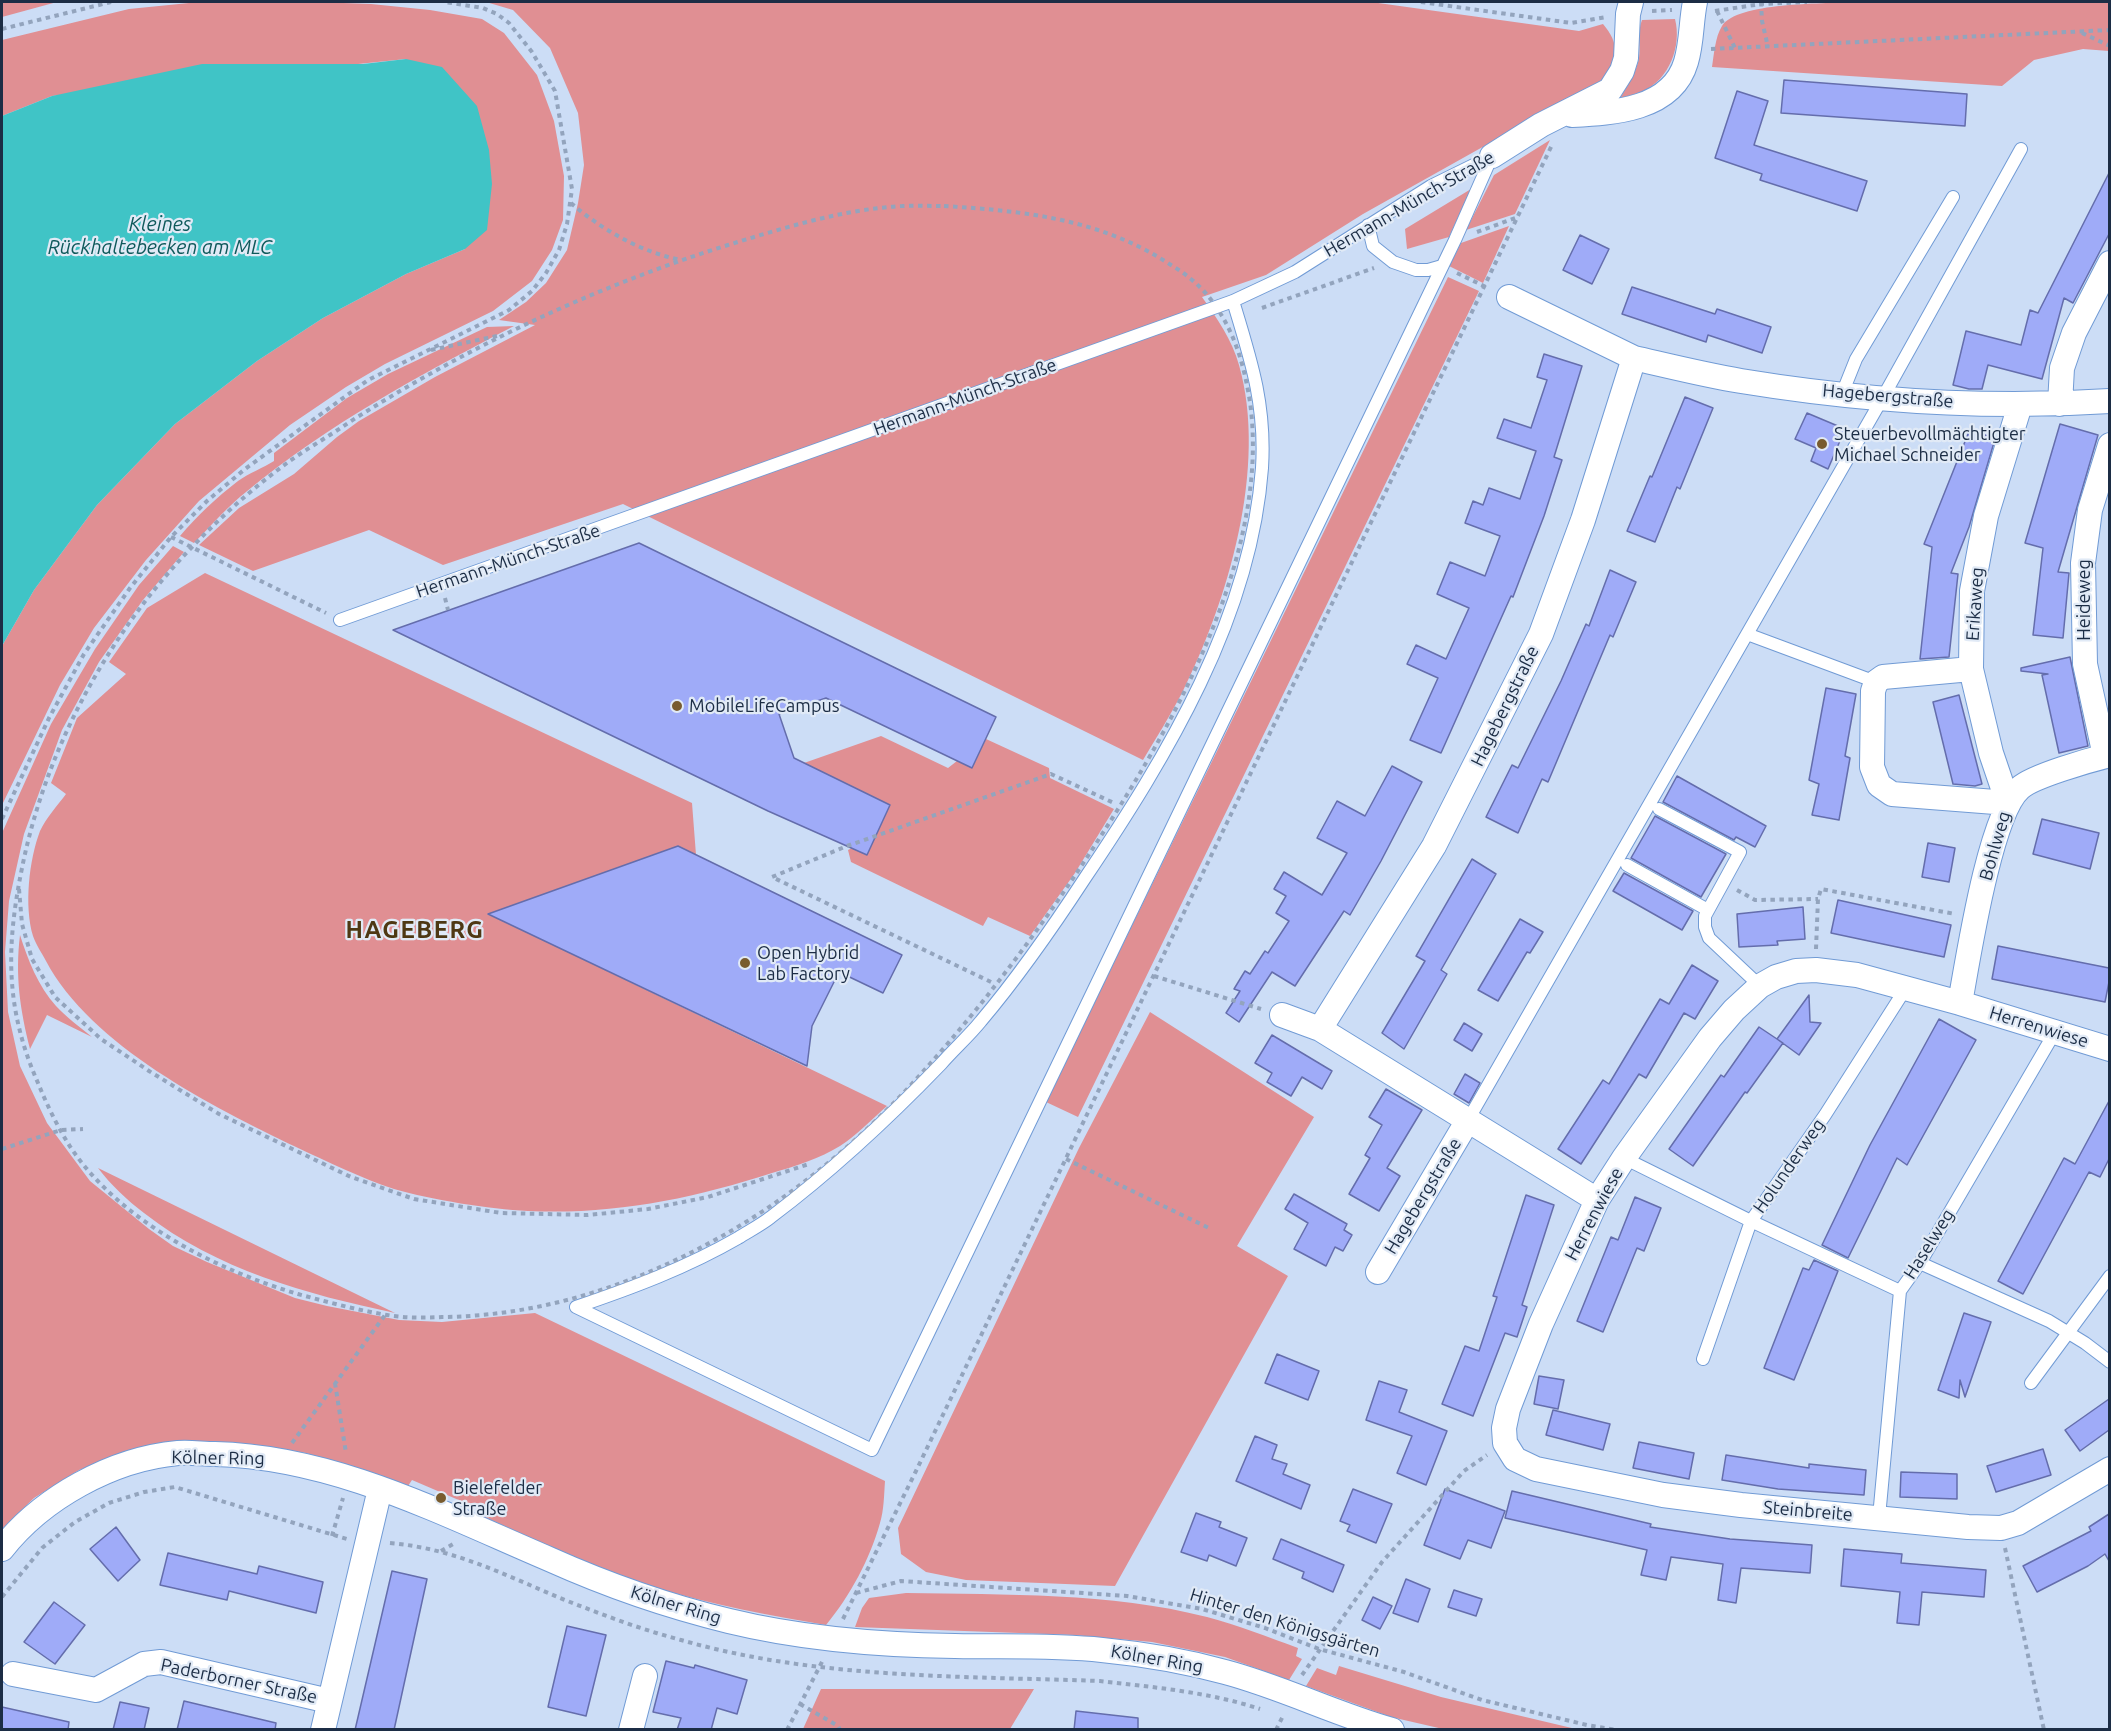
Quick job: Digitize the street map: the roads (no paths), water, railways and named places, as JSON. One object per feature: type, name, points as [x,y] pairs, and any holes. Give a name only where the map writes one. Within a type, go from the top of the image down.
[{"type":"street","name":"Hermann-Münch-Straße","points":[[1563,115],[1625,109],[1651,102],[1663,95],[1676,81],[1686,62],[1694,6]]},
{"type":"street","name":"Hermann-Münch-Straße","points":[[1492,156],[1541,125],[1610,90],[1616,83],[1626,58],[1630,8]]},
{"type":"street","points":[[2060,404],[2062,368],[2074,333],[2109,262]]},
{"type":"street","name":"Hagebergstraße","points":[[1509,297],[1634,358],[1740,381],[1882,399],[2020,405],[2109,401]]},
{"type":"street","name":"Hagebergstraße","points":[[1320,1029],[1434,846],[1541,634],[1582,520],[1634,358]]},
{"type":"street","name":"Erikaweg","points":[[2008,803],[1991,753],[1971,669],[1972,591],[1986,516],[2020,405]]},
{"type":"street","name":"Heideweg","points":[[2108,755],[2085,663],[2083,574],[2090,510],[2109,445]]},
{"type":"street","points":[[1971,669],[1883,677],[1876,682],[1873,691],[1872,767],[1879,785],[1892,794],[2008,803]]},
{"type":"street","name":"Bohlweg","points":[[1960,1003],[1976,917],[2000,822],[2008,803],[2019,789],[2031,780],[2108,755]]},
{"type":"street","name":"Herrenwiese","points":[[1505,1443],[1504,1428],[1508,1409],[1541,1324],[1597,1200],[1624,1158],[1710,1038],[1734,1010],[1760,986],[1776,977],[1796,971],[1816,970],[1857,975],[1960,1003],[2109,1049]]},
{"type":"street","name":"Hagebergstraße","points":[[1282,1015],[1320,1029],[1597,1200]]},
{"type":"street","name":"Hagebergstraße","points":[[1378,1272],[1468,1120]]},
{"type":"street","name":"Steinbreite","points":[[1505,1443],[1515,1459],[1536,1469],[1663,1495],[1741,1505],[1968,1527],[2001,1528],[2019,1523],[2109,1469]]},
{"type":"street","name":"Kölner Ring","points":[[2,1549],[12,1536],[49,1504],[83,1482],[124,1465],[178,1453],[280,1459],[349,1478],[436,1509],[606,1583],[674,1607],[735,1623],[832,1639],[899,1644],[1098,1649],[1155,1657],[1226,1672],[1392,1730]]},
{"type":"street","points":[[323,1730],[380,1489]]},
{"type":"street","name":"Paderborner Straße","points":[[13,1674],[96,1689],[144,1664],[161,1662],[329,1701]]},
{"type":"street","points":[[631,1730],[645,1676]]},
{"type":"lane","points":[[1468,1120],[1882,399],[2021,149]]},
{"type":"lane","name":"Hermann-Münch-Straße","points":[[340,620],[1233,301],[1295,272],[1431,186],[1492,156]]},
{"type":"lane","points":[[1233,301],[1256,376],[1261,418],[1261,476],[1248,552],[1223,628],[1202,678],[1171,740],[1108,844],[1047,934],[981,1022],[901,1106],[860,1144],[770,1219],[713,1252],[649,1282],[576,1307],[872,1450],[1442,266],[1492,156]]},
{"type":"lane","points":[[1842,394],[1856,360],[1953,197]]},
{"type":"lane","points":[[1368,225],[1374,246],[1393,262],[1416,270],[1428,270],[1442,266]]},
{"type":"lane","points":[[1748,634],[1876,682]]},
{"type":"lane","points":[[1659,809],[1740,852],[1705,916],[1705,927],[1709,938],[1760,986]]},
{"type":"lane","points":[[1627,865],[1708,910]]},
{"type":"lane","name":"Holunderweg","points":[[1703,1359],[1751,1221],[1825,1115],[1906,988]]},
{"type":"lane","name":"Haselweg","points":[[1879,1517],[1900,1291],[1920,1263],[2055,1032]]},
{"type":"lane","points":[[1624,1158],[1900,1291]]},
{"type":"lane","points":[[1920,1263],[2049,1321],[2070,1332],[2109,1362]]},
{"type":"lane","points":[[2031,1383],[2109,1276]]},
{"type":"water","name":"Kleines Rückhaltebecken am MLC","points":[[406,59],[442,67],[477,106],[489,150],[492,184],[487,230],[465,249],[406,274],[323,318],[257,361],[175,424],[97,505],[34,590],[2,646],[2,116],[52,96],[202,64],[363,64]]},
{"type":"place","name":"Steuerbevollmächtigter Michael Schneider","points":[[1822,444]]},
{"type":"place","name":"MobileLifeCampus","points":[[677,706]]},
{"type":"place","name":"Open Hybrid Lab Factory","points":[[745,963]]},
{"type":"place","name":"Bielefelder Straße","points":[[441,1498]]},
{"type":"district","name":"HAGEBERG","points":[[415,930]]}]
